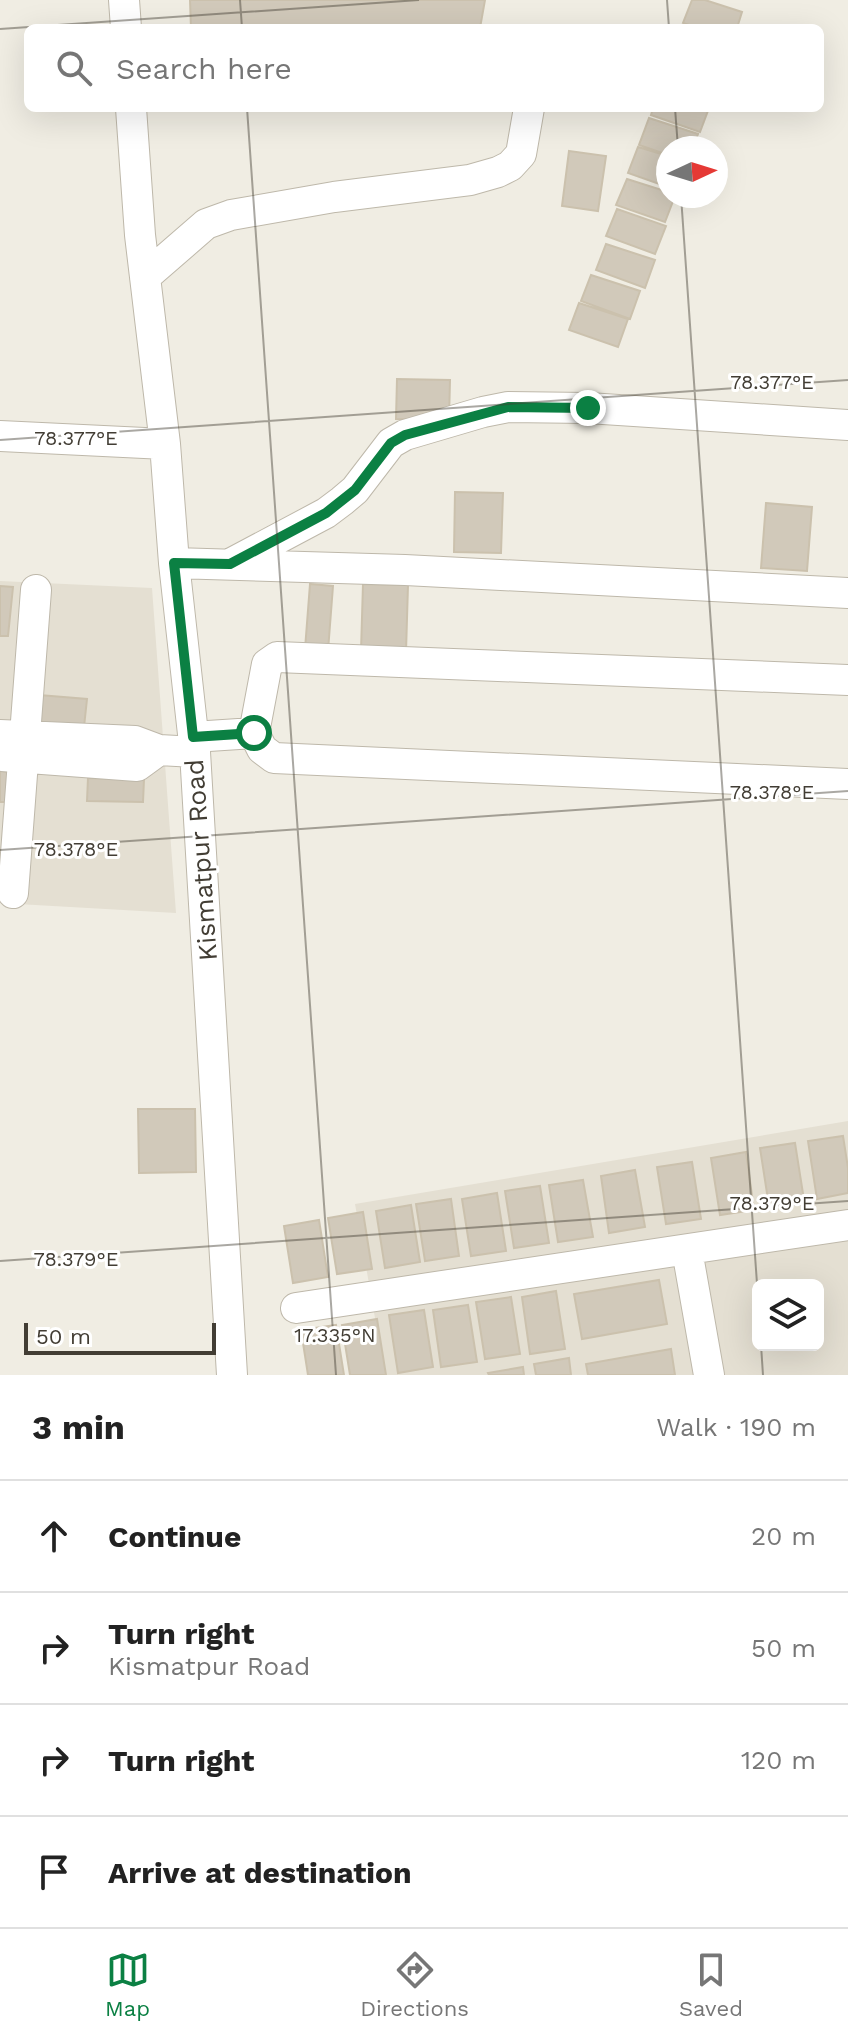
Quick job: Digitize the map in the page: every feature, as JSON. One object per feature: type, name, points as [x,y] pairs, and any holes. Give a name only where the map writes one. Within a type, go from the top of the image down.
[{"type":"street","points":[[124,0],[126,24]]},
{"type":"street","name":"Kismatpur Road","points":[[131,112],[145,277],[165,444],[174,563],[194,745],[232,1375]]},
{"type":"street","points":[[145,277],[206,224],[231,215],[334,197],[470,180],[498,172],[510,166],[521,154],[528,112]]},
{"type":"street","points":[[230,564],[326,513],[342,501],[355,490],[391,443],[405,435],[483,412],[508,407],[588,408],[848,425]]},
{"type":"street","points":[[0,436],[165,444]]},
{"type":"street","points":[[174,563],[405,570],[848,593]]},
{"type":"street","points":[[13,893],[12,746],[36,590]]},
{"type":"street","points":[[848,680],[277,657],[267,664],[254,733],[262,749],[274,758],[848,784]]},
{"type":"street","points":[[12,746],[135,741],[159,750],[254,733]]},
{"type":"street","points":[[296,1308],[848,1225]]},
{"type":"street","points":[[687,1250],[709,1375]]},
{"type":"shaded area","points":[[0,581],[152,588],[176,913],[0,903]]},
{"type":"shaded area","points":[[848,1121],[848,1375],[385,1375],[355,1204]]},
{"type":"building","points":[[190,0],[485,0],[481,24],[191,24]]},
{"type":"building","points":[[692,0],[705,0],[742,12],[738,24],[683,23]]},
{"type":"building","points":[[652,112],[708,112],[700,132],[651,115]]},
{"type":"building","points":[[649,118],[698,134],[656,136],[656,151],[639,145]]},
{"type":"building","points":[[638,147],[656,152],[656,183],[628,173]]},
{"type":"building","points":[[569,151],[606,156],[598,211],[562,206]]},
{"type":"building","points":[[627,179],[656,188],[656,208],[670,208],[665,222],[616,205]]},
{"type":"building","points":[[617,209],[666,226],[655,254],[606,236]]},
{"type":"building","points":[[606,244],[655,260],[645,288],[596,270]]},
{"type":"building","points":[[591,275],[640,291],[630,319],[581,301]]},
{"type":"building","points":[[579,303],[628,319],[618,347],[569,330]]},
{"type":"building","points":[[397,379],[450,380],[449,420],[396,419]]},
{"type":"building","points":[[455,492],[503,493],[501,553],[454,552]]},
{"type":"building","points":[[766,503],[812,507],[807,571],[761,568]]},
{"type":"building","points":[[310,584],[333,586],[328,651],[305,649]]},
{"type":"building","points":[[363,584],[408,585],[406,652],[361,651]]},
{"type":"building","points":[[0,586],[13,587],[8,636],[0,636]]},
{"type":"building","points":[[39,695],[87,699],[84,727],[36,723]]},
{"type":"building","points":[[0,771],[10,772],[8,802],[0,802]]},
{"type":"building","points":[[88,778],[144,779],[143,802],[87,801]]},
{"type":"building","points":[[138,1109],[195,1109],[196,1172],[139,1173]]},
{"type":"building","points":[[843,1136],[848,1193],[817,1199],[808,1141]]},
{"type":"building","points":[[795,1143],[804,1200],[769,1206],[760,1148]]},
{"type":"building","points":[[746,1152],[754,1210],[720,1215],[711,1158]]},
{"type":"building","points":[[692,1162],[701,1219],[666,1224],[657,1167]]},
{"type":"building","points":[[635,1170],[645,1227],[609,1233],[601,1176]]},
{"type":"building","points":[[583,1180],[593,1237],[558,1242],[549,1185]]},
{"type":"building","points":[[540,1186],[549,1243],[514,1248],[505,1191]]},
{"type":"building","points":[[497,1193],[506,1251],[471,1256],[462,1199]]},
{"type":"building","points":[[451,1199],[459,1256],[425,1261],[416,1204]]},
{"type":"building","points":[[411,1205],[420,1262],[385,1268],[376,1211]]},
{"type":"building","points":[[363,1212],[372,1269],[337,1274],[328,1218]]},
{"type":"building","points":[[319,1220],[328,1277],[293,1283],[284,1226]]},
{"type":"building","points":[[659,1280],[667,1324],[582,1339],[574,1294]]},
{"type":"building","points":[[556,1291],[565,1349],[530,1354],[522,1297]]},
{"type":"building","points":[[511,1297],[520,1354],[485,1359],[476,1302]]},
{"type":"building","points":[[468,1305],[477,1362],[441,1367],[433,1310]]},
{"type":"building","points":[[424,1310],[433,1367],[398,1373],[389,1315]]},
{"type":"building","points":[[377,1319],[386,1375],[350,1375],[342,1325]]},
{"type":"building","points":[[336,1325],[344,1375],[308,1375],[301,1330]]},
{"type":"building","points":[[671,1349],[675,1375],[588,1375],[586,1364]]},
{"type":"building","points":[[569,1358],[571,1375],[536,1375],[534,1364]]},
{"type":"building","points":[[523,1367],[524,1375],[488,1373]]},
{"type":"route","points":[[254,733],[193,737],[174,563],[230,564],[326,513],[355,490],[391,443],[405,435],[508,407],[588,408]]}]
